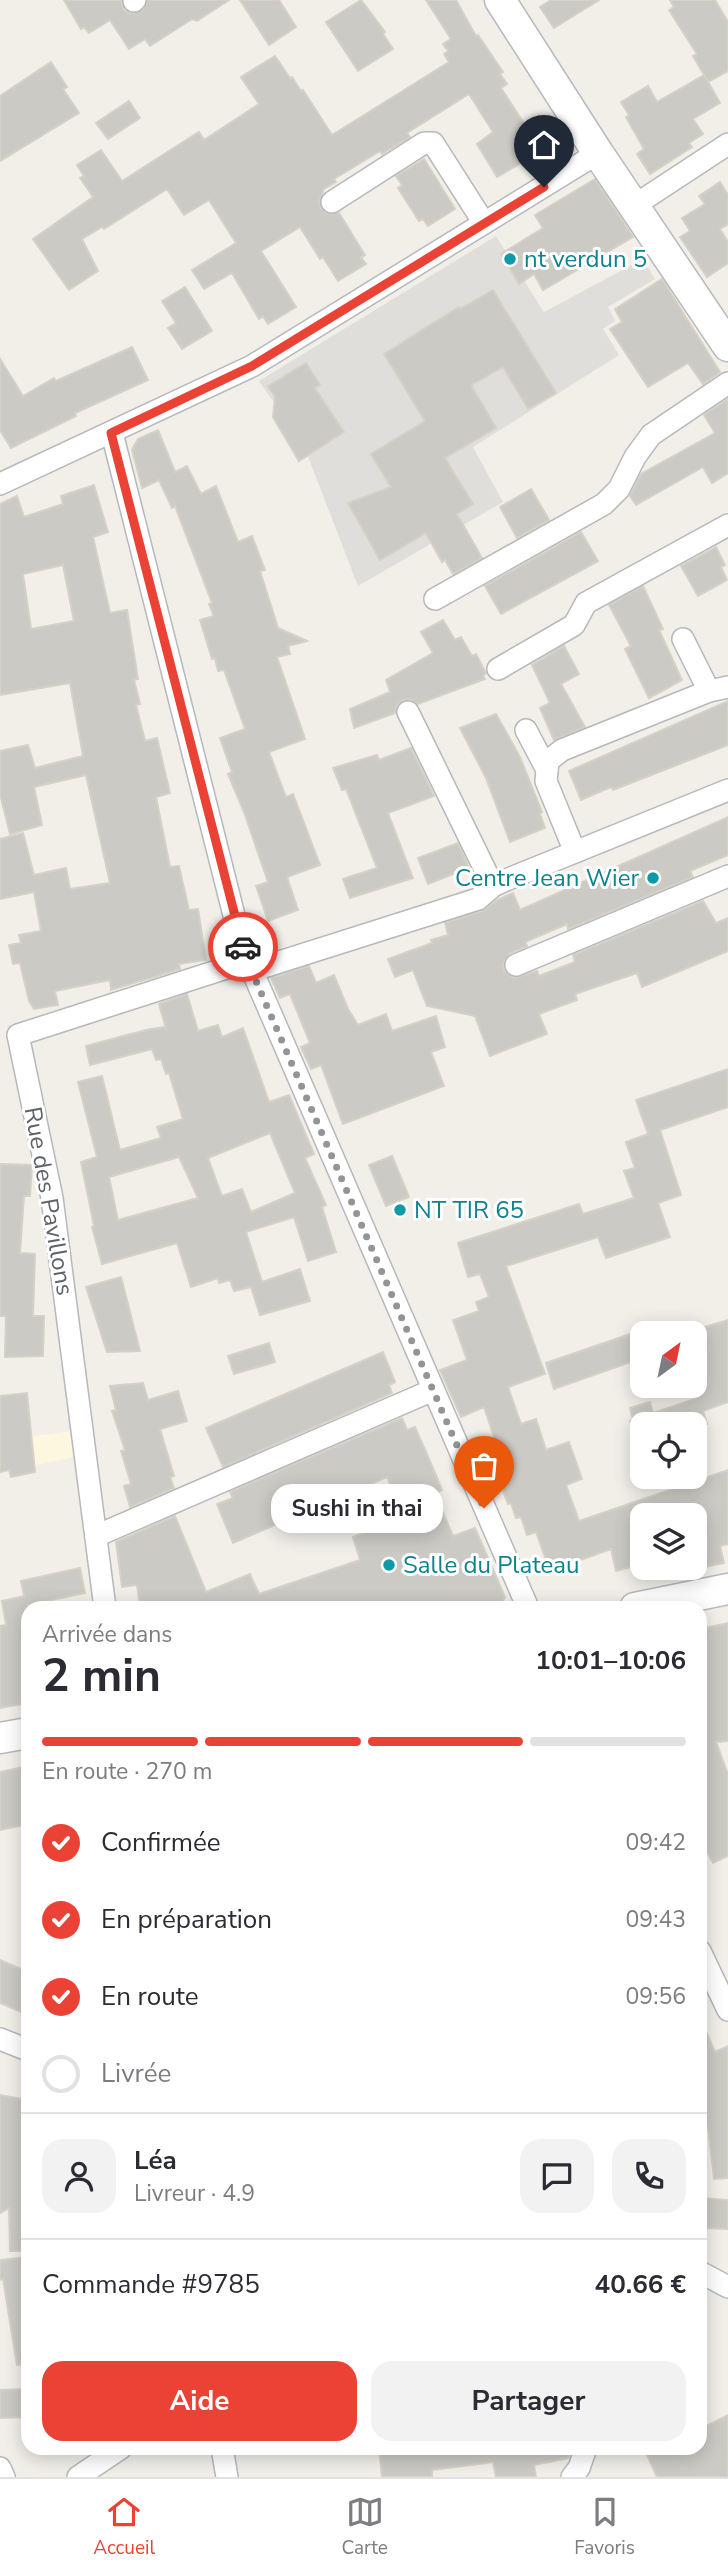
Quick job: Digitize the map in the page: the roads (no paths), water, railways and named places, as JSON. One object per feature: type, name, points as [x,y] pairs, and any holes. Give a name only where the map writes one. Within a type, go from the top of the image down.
[{"type":"street","points":[[500,0],[598,153],[728,346]]},
{"type":"street","points":[[332,202],[424,143],[432,143],[484,223]]},
{"type":"street","points":[[635,205],[728,144]]},
{"type":"street","points":[[0,484],[252,366],[598,153]]},
{"type":"street","points":[[435,599],[604,504],[619,489],[635,457],[651,435],[728,383]]},
{"type":"street","points":[[111,433],[239,934],[250,966],[525,1601]]},
{"type":"street","points":[[498,669],[574,625],[586,603],[728,525]]},
{"type":"street","points":[[575,852],[546,781],[548,761],[562,750],[718,689],[682,639]]},
{"type":"street","points":[[408,712],[493,886]]},
{"type":"street","points":[[526,730],[547,770]]},
{"type":"street","points":[[250,966],[365,935],[478,899],[493,886],[728,790]]},
{"type":"street","points":[[516,965],[728,876]]},
{"type":"street","name":"Rue des Pavillons","points":[[104,1601],[52,1198],[18,1035],[250,966]]},
{"type":"street","points":[[96,1536],[433,1390]]},
{"type":"street","points":[[669,1601],[728,1589]]},
{"type":"street","points":[[0,1738],[21,1734]]},
{"type":"street","points":[[707,1966],[728,2010]]},
{"type":"street","points":[[0,2039],[21,2047]]},
{"type":"street","points":[[707,2276],[728,2287]]},
{"type":"street","points":[[78,2477],[111,2455]]},
{"type":"street","points":[[223,2455],[227,2477]]},
{"type":"street","points":[[572,2477],[584,2455]]},
{"type":"street","points":[[0,2468],[4,2477]]},
{"type":"place","name":"nt verdun 5","points":[[510,259]]},
{"type":"place","name":"Centre Jean Wier","points":[[653,878]]},
{"type":"place","name":"NT TIR 65","points":[[400,1210]]},
{"type":"place","name":"Sushi in thai","points":[[484,1508]]},
{"type":"place","name":"Salle du Plateau","points":[[389,1565]]}]
